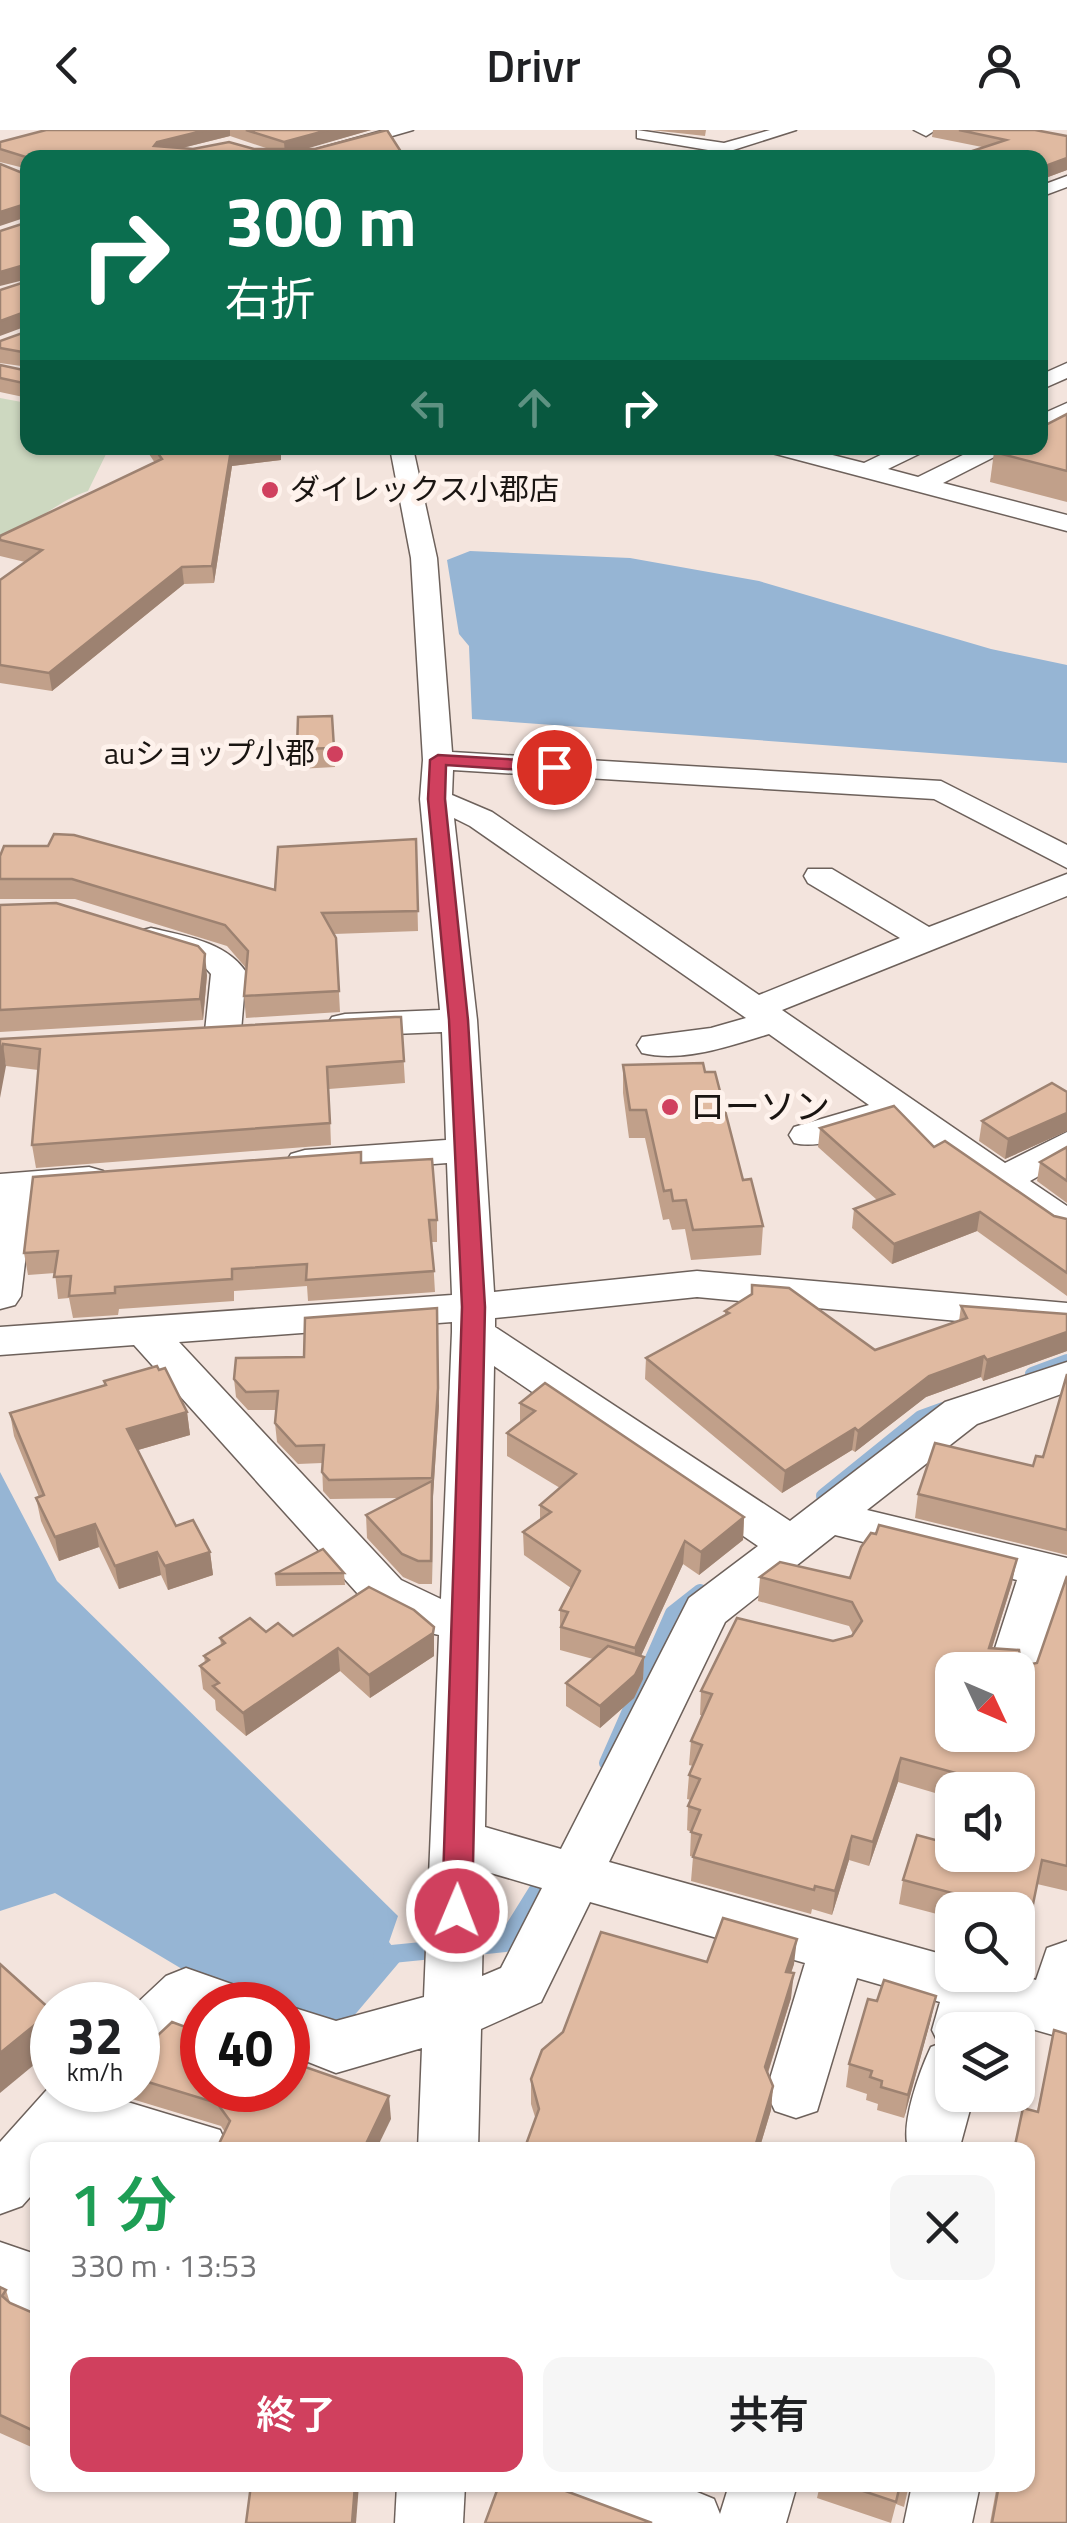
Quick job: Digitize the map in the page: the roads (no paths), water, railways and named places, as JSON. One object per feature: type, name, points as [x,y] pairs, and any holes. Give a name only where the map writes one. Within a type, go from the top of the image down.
[{"type":"street","points":[[326,150],[406,130]]},
{"type":"street","points":[[727,150],[788,130]]},
{"type":"street","points":[[643,134],[712,150]]},
{"type":"street","points":[[402,455],[424,558],[437,779],[458,1020],[473,1320],[448,2142]]},
{"type":"street","points":[[808,455],[1067,524]]},
{"type":"street","points":[[867,470],[898,455]]},
{"type":"street","points":[[921,484],[980,455]]},
{"type":"street","points":[[437,779],[940,790],[1067,858]]},
{"type":"street","points":[[437,779],[482,819],[1067,1224]]},
{"type":"street","points":[[820,876],[927,940]]},
{"type":"street","points":[[655,1045],[714,1039],[927,940],[1067,884]]},
{"type":"street","points":[[119,928],[214,957],[229,972],[224,1031]]},
{"type":"street","points":[[302,1028],[458,1020]]},
{"type":"street","points":[[186,1034],[262,1029]]},
{"type":"street","points":[[808,1135],[898,1108]]},
{"type":"street","points":[[1003,1180],[1067,1144]]},
{"type":"street","points":[[270,1165],[465,1150]]},
{"type":"street","points":[[0,1296],[8,1186],[132,1176]]},
{"type":"street","points":[[0,1341],[144,1330],[473,1320],[697,1284],[1067,1318]]},
{"type":"street","points":[[473,1320],[809,1531],[1055,1572],[1021,1652]]},
{"type":"street","points":[[144,1330],[384,1592],[430,1616],[465,1620]]},
{"type":"street","points":[[310,2037],[336,2047],[454,2014],[521,1985],[706,1612],[960,1413],[1067,1376]]},
{"type":"street","points":[[706,1612],[759,1625]]},
{"type":"street","points":[[459,1842],[837,1949],[967,2009],[1064,1997]]},
{"type":"street","points":[[796,2092],[837,1949]]},
{"type":"street","points":[[160,2017],[180,1998]]},
{"type":"street","points":[[38,2142],[64,2112]]},
{"type":"street","points":[[85,2112],[102,2122],[171,2142]]},
{"type":"street","points":[[934,2138],[940,2112]]},
{"type":"street","points":[[0,2186],[30,2151]]},
{"type":"street","points":[[0,2272],[30,2283]]},
{"type":"street","points":[[429,2523],[431,2492]]},
{"type":"street","points":[[607,2492],[690,2523]]},
{"type":"street","points":[[752,2523],[760,2492]]},
{"type":"street","points":[[938,2523],[945,2492]]},
{"type":"water","points":[[470,551],[630,558],[759,581],[991,649],[1067,665],[1067,763],[472,719],[469,646],[459,634],[447,560]]},
{"type":"water","points":[[0,1472],[57,1581],[398,1916],[389,1942],[402,1959],[347,2024],[310,2015],[310,1982],[216,1982],[182,1969],[55,1893],[0,1911]]},
{"type":"waterway","points":[[1032,1374],[1067,1361]]},
{"type":"waterway","points":[[823,1496],[921,1417],[943,1409]]},
{"type":"waterway","points":[[606,1763],[672,1613],[700,1591]]},
{"type":"waterway","points":[[467,1947],[505,1943],[548,1874]]},
{"type":"waterway","points":[[382,1955],[442,1949]]},
{"type":"place","name":"ダイレックス小郡店","points":[[270,490]]},
{"type":"place","name":"auショップ小郡","points":[[335,754]]},
{"type":"place","name":"ローソン","points":[[670,1107]]}]
